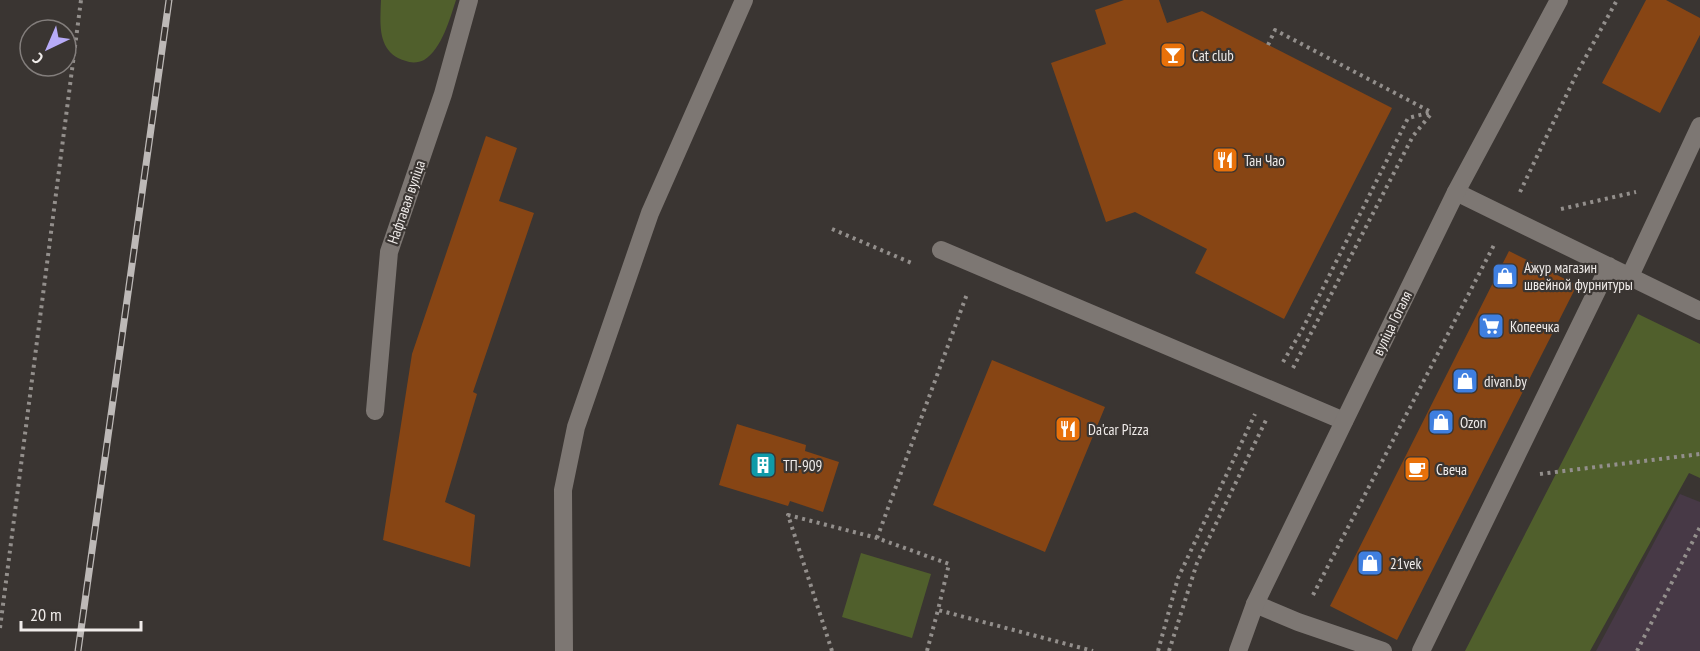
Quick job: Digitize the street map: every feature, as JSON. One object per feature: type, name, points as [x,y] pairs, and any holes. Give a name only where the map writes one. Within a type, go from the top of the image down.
[{"type":"street","name":"Нафтавая вуліца","points":[[375,411],[389,252],[443,94],[469,0]]},
{"type":"street","points":[[564,651],[562,490],[576,428],[650,213],[744,0]]},
{"type":"street","name":"вуліца Гогаля","points":[[1238,651],[1255,604],[1456,192],[1559,0]]},
{"type":"street","points":[[1630,276],[1700,126]]},
{"type":"street","points":[[1456,192],[1700,311]]},
{"type":"street","points":[[941,250],[1344,421]]},
{"type":"street","points":[[1421,651],[1609,266]]},
{"type":"street","points":[[1255,604],[1298,622],[1383,651]]},
{"type":"path","points":[[0,628],[81,0]]},
{"type":"path","points":[[1298,622],[1508,218],[1577,73],[1617,0]]},
{"type":"path","points":[[1268,45],[1275,30],[1432,112]]},
{"type":"path","points":[[1559,209],[1674,184]]},
{"type":"path","points":[[832,229],[917,265]]},
{"type":"path","points":[[877,538],[969,288],[980,268]]},
{"type":"path","points":[[1505,479],[1700,454]]},
{"type":"path","points":[[832,651],[788,515],[877,538],[949,564],[927,651]]},
{"type":"path","points":[[1637,651],[1700,527]]},
{"type":"path","points":[[938,610],[1093,651]]},
{"type":"shaded area","points":[[1680,494],[1700,502],[1700,651],[1596,651]]},
{"type":"green space","points":[[381,0],[456,0],[436,49],[420,62],[408,62],[390,52],[385,45],[380,19]]},
{"type":"green space","points":[[1638,314],[1700,344],[1700,478],[1689,473],[1590,651],[1465,651]]},
{"type":"green space","points":[[861,553],[931,574],[912,638],[842,617]]},
{"type":"building","name":"Тан Чао","points":[[1124,0],[1159,0],[1167,23],[1202,11],[1392,108],[1284,319],[1195,273],[1207,249],[1135,212],[1106,222],[1051,63],[1106,44],[1095,10]]},
{"type":"building","points":[[1646,0],[1666,0],[1700,18],[1700,35],[1660,113],[1602,83]]},
{"type":"building","points":[[486,136],[517,148],[499,201],[534,213],[473,392],[477,394],[445,502],[475,515],[470,567],[383,540],[412,354]]},
{"type":"building","points":[[1509,251],[1577,285],[1397,640],[1330,606]]},
{"type":"building","points":[[992,360],[1105,407],[1045,552],[933,505]]},
{"type":"building","name":"ТП-909","points":[[737,424],[806,445],[805,451],[839,462],[823,512],[790,501],[788,506],[719,485]]},
{"type":"railway","points":[[78,651],[169,0]]},
{"type":"place","name":"Cat club","points":[[1173,55]]},
{"type":"place","name":"Тан Чао","points":[[1225,160]]},
{"type":"place","name":"Ажур магазин швейной фурнитуры","points":[[1505,276]]},
{"type":"place","name":"Копеечка","points":[[1491,326]]},
{"type":"place","name":"divan.by","points":[[1465,381]]},
{"type":"place","name":"Ozon","points":[[1441,422]]},
{"type":"place","name":"Da'car Pizza","points":[[1068,429]]},
{"type":"place","name":"ТП-909","points":[[763,465]]},
{"type":"place","name":"Свеча","points":[[1417,469]]},
{"type":"place","name":"21vek","points":[[1370,563]]}]
